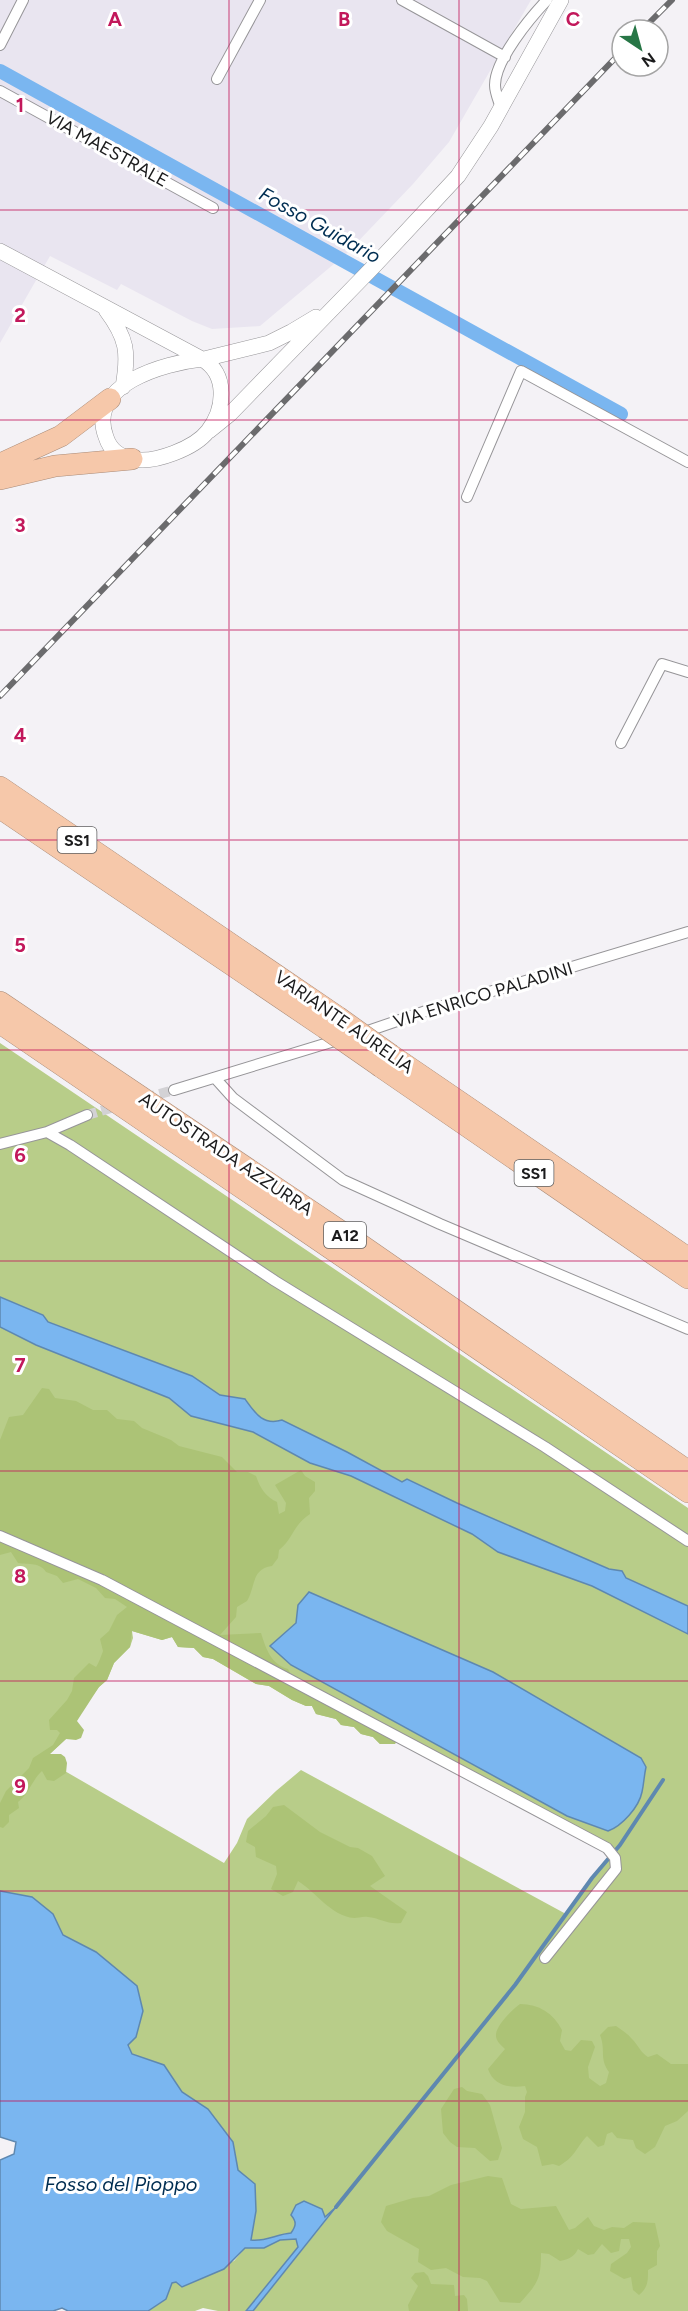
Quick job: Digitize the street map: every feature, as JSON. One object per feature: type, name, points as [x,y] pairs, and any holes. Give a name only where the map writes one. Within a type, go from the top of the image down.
[{"type":"highway","points":[[0,464],[62,435],[116,393]]},
{"type":"highway","points":[[0,479],[44,468],[132,459]]},
{"type":"highway","points":[[0,494],[69,465]]},
{"type":"highway","name":"VARIANTE AURELIA","points":[[0,788],[688,1278]]},
{"type":"highway","name":"VARIANTE AURELIA","points":[[0,808],[332,1023]]},
{"type":"highway","name":"AUTOSTRADA AZZURRA","points":[[0,1002],[352,1239],[688,1471]]},
{"type":"highway","name":"AUTOSTRADA AZZURRA","points":[[0,1023],[688,1492]]},
{"type":"highway","name":"VARIANTE AURELIA","points":[[386,1061],[688,1258]]},
{"type":"street","points":[[0,45],[23,0]]},
{"type":"street","points":[[217,79],[260,0]]},
{"type":"street","points":[[402,0],[505,57]]},
{"type":"street","points":[[501,108],[495,88],[496,76],[505,57],[547,0]]},
{"type":"street","points":[[102,305],[116,324],[125,344],[127,357],[116,393],[103,421],[106,437],[117,453],[132,459],[152,459],[176,452],[200,439],[225,418],[376,264],[458,176],[473,156],[561,0]]},
{"type":"street","name":"VIA MAESTRALE","points":[[0,91],[213,208]]},
{"type":"street","points":[[0,251],[203,359],[217,372],[222,390],[220,406],[208,431]]},
{"type":"street","points":[[116,393],[132,380],[159,367],[203,359],[274,340],[303,326],[338,302]]},
{"type":"street","points":[[467,497],[521,371],[688,462]]},
{"type":"street","points":[[621,743],[662,664],[688,672]]},
{"type":"street","name":"VIA ENRICO PALADINI","points":[[174,1090],[688,932]]},
{"type":"street","points":[[215,1078],[233,1098],[343,1180],[440,1224],[688,1329]]},
{"type":"street","points":[[0,1144],[46,1132],[87,1115]]},
{"type":"street","points":[[46,1132],[70,1145],[275,1281],[545,1447],[688,1541]]},
{"type":"street","points":[[0,1536],[102,1580],[611,1853],[616,1869],[545,1958]]},
{"type":"shaded area","points":[[0,0],[531,0],[449,142],[413,184],[347,253],[260,326],[212,329],[121,284],[117,290],[50,256],[0,343]]},
{"type":"green space","points":[[0,1043],[688,1508],[688,1606],[626,1578],[621,1571],[609,1569],[407,1479],[402,1482],[282,1420],[265,1420],[245,1399],[220,1395],[192,1376],[48,1322],[43,1315],[0,1297]]},
{"type":"green space","points":[[0,1327],[36,1345],[169,1398],[191,1416],[253,1432],[310,1463],[351,1476],[472,1534],[498,1552],[592,1586],[688,1634],[688,2311],[253,2311],[336,2208],[325,2218],[295,2220],[295,2227],[291,2233],[251,2240],[256,2211],[238,2170],[233,2142],[208,2109],[182,2092],[164,2065],[132,2054],[96,1952],[63,1935],[53,1914],[32,1897],[0,1891]],"holes":[[[296,1623],[440,1650],[493,1672],[641,1758],[646,1768],[642,1779],[642,1791],[608,1831],[567,1816],[302,1671],[271,1646]],[[132,1631],[162,1640],[172,1637],[178,1647],[194,1648],[203,1657],[213,1659],[256,1684],[269,1686],[292,1700],[312,1706],[316,1714],[336,1719],[341,1725],[354,1727],[361,1734],[373,1737],[380,1744],[395,1744],[400,1738],[611,1853],[566,1914],[301,1770],[247,1819],[237,1843],[224,1863],[44,1759],[66,1739],[85,1706],[107,1680],[114,1663],[130,1647],[133,1638]]]},
{"type":"green space","points":[[42,1388],[49,1389],[55,1398],[76,1401],[93,1410],[107,1410],[117,1419],[134,1421],[142,1428],[171,1440],[179,1446],[222,1457],[237,1472],[248,1472],[256,1476],[264,1492],[277,1502],[279,1514],[285,1511],[286,1503],[275,1485],[301,1470],[305,1476],[315,1482],[315,1491],[309,1498],[310,1514],[304,1518],[279,1550],[278,1558],[272,1566],[257,1574],[247,1601],[237,1607],[236,1617],[220,1635],[261,1633],[273,1660],[288,1669],[314,1699],[323,1700],[353,1716],[356,1721],[362,1721],[395,1739],[395,1744],[380,1744],[373,1737],[361,1734],[354,1727],[341,1725],[336,1719],[316,1714],[312,1706],[292,1700],[269,1686],[256,1684],[213,1659],[203,1657],[194,1648],[178,1647],[172,1637],[162,1640],[132,1631],[130,1647],[114,1663],[107,1680],[99,1687],[77,1721],[84,1730],[81,1738],[66,1739],[50,1754],[61,1754],[65,1757],[66,1773],[54,1781],[47,1780],[42,1771],[18,1802],[19,1808],[9,1815],[9,1822],[3,1828],[0,1827],[0,1803],[6,1791],[29,1768],[33,1758],[53,1745],[60,1733],[57,1730],[50,1730],[49,1720],[67,1700],[72,1691],[74,1678],[89,1663],[97,1666],[103,1651],[100,1639],[109,1631],[117,1615],[127,1607],[115,1599],[105,1598],[96,1588],[78,1579],[63,1583],[57,1576],[46,1572],[41,1567],[18,1563],[11,1552],[0,1555],[0,1440],[9,1417],[23,1415]]},
{"type":"green space","points":[[284,1805],[320,1832],[372,1856],[385,1876],[370,1886],[407,1912],[401,1923],[366,1917],[354,1918],[338,1913],[298,1881],[293,1892],[283,1896],[271,1889],[277,1874],[276,1866],[256,1857],[255,1847],[246,1842],[248,1831],[273,1807]]},
{"type":"green space","points":[[520,2004],[539,2008],[550,2014],[562,2030],[560,2041],[565,2050],[571,2051],[581,2040],[592,2041],[595,2047],[588,2067],[589,2078],[600,2086],[606,2083],[609,2072],[603,2058],[600,2035],[608,2027],[616,2026],[625,2032],[648,2057],[657,2054],[671,2064],[688,2064],[688,2111],[677,2121],[665,2126],[655,2147],[645,2154],[636,2148],[633,2140],[617,2138],[612,2132],[607,2134],[604,2145],[598,2147],[587,2136],[572,2156],[559,2166],[553,2164],[542,2166],[537,2147],[523,2139],[519,2127],[525,2112],[527,2092],[525,2086],[503,2085],[494,2079],[488,2069],[505,2049],[496,2038],[496,2032],[501,2023]]},
{"type":"green space","points":[[462,2087],[467,2091],[482,2094],[490,2105],[502,2148],[498,2160],[490,2161],[475,2148],[457,2147],[443,2133],[441,2109],[454,2089]]},
{"type":"green space","points":[[488,2176],[502,2178],[511,2204],[521,2209],[556,2206],[569,2230],[588,2217],[594,2226],[604,2230],[612,2227],[624,2228],[633,2222],[655,2223],[660,2246],[657,2251],[657,2265],[648,2270],[646,2287],[639,2295],[633,2290],[631,2277],[624,2279],[610,2271],[611,2264],[627,2253],[631,2247],[629,2239],[621,2239],[619,2251],[611,2253],[602,2244],[594,2254],[588,2255],[578,2249],[571,2257],[560,2261],[549,2254],[541,2253],[539,2275],[535,2285],[526,2296],[520,2303],[500,2302],[487,2281],[480,2278],[463,2277],[446,2268],[431,2270],[418,2262],[419,2249],[387,2231],[381,2222],[386,2206],[429,2196],[451,2185]]},
{"type":"green space","points":[[296,2239],[298,2247],[246,2311],[218,2311],[203,2308],[195,2311],[148,2311],[166,2299],[172,2283],[234,2261],[245,2248],[264,2248],[280,2240]]},
{"type":"green space","points":[[424,2272],[431,2284],[454,2285],[455,2296],[464,2295],[467,2299],[468,2311],[409,2311],[408,2305],[418,2286],[411,2278],[415,2273]]},
{"type":"water","points":[[0,1297],[43,1315],[48,1322],[192,1376],[220,1395],[245,1399],[265,1420],[282,1420],[402,1482],[407,1479],[609,1569],[622,1571],[626,1578],[688,1606],[688,1634],[592,1586],[498,1552],[472,1534],[351,1476],[310,1463],[253,1432],[191,1416],[169,1398],[36,1345],[0,1327]]},
{"type":"water","points":[[309,1592],[493,1672],[641,1758],[646,1767],[642,1792],[634,1810],[619,1825],[608,1831],[567,1816],[291,1665],[270,1646],[296,1623],[298,1605]]},
{"type":"water","name":"Fosso del Pioppo","points":[[0,1891],[32,1897],[53,1914],[63,1935],[96,1952],[137,1986],[143,2011],[136,2037],[128,2045],[132,2054],[164,2065],[182,2092],[208,2109],[233,2142],[238,2170],[255,2184],[256,2211],[251,2240],[291,2233],[295,2224],[291,2215],[296,2205],[304,2201],[322,2209],[325,2217],[336,2207],[253,2311],[246,2311],[298,2247],[296,2239],[280,2240],[264,2248],[245,2248],[224,2269],[182,2287],[176,2282],[172,2283],[166,2299],[148,2311],[68,2311],[62,2308],[53,2311],[0,2311],[0,2160],[14,2154],[16,2142],[0,2137]]},
{"type":"waterway","name":"Fosso Guidario","points":[[0,71],[621,414]]},
{"type":"waterway","points":[[336,2207],[515,1985],[592,1878],[620,1845],[663,1780]]},
{"type":"tunnel","points":[[145,1098],[174,1090]]},
{"type":"tunnel","points":[[87,1115],[121,1105]]},
{"type":"railway","points":[[654,18],[672,0]]},
{"type":"railway","points":[[0,696],[610,63]]}]
